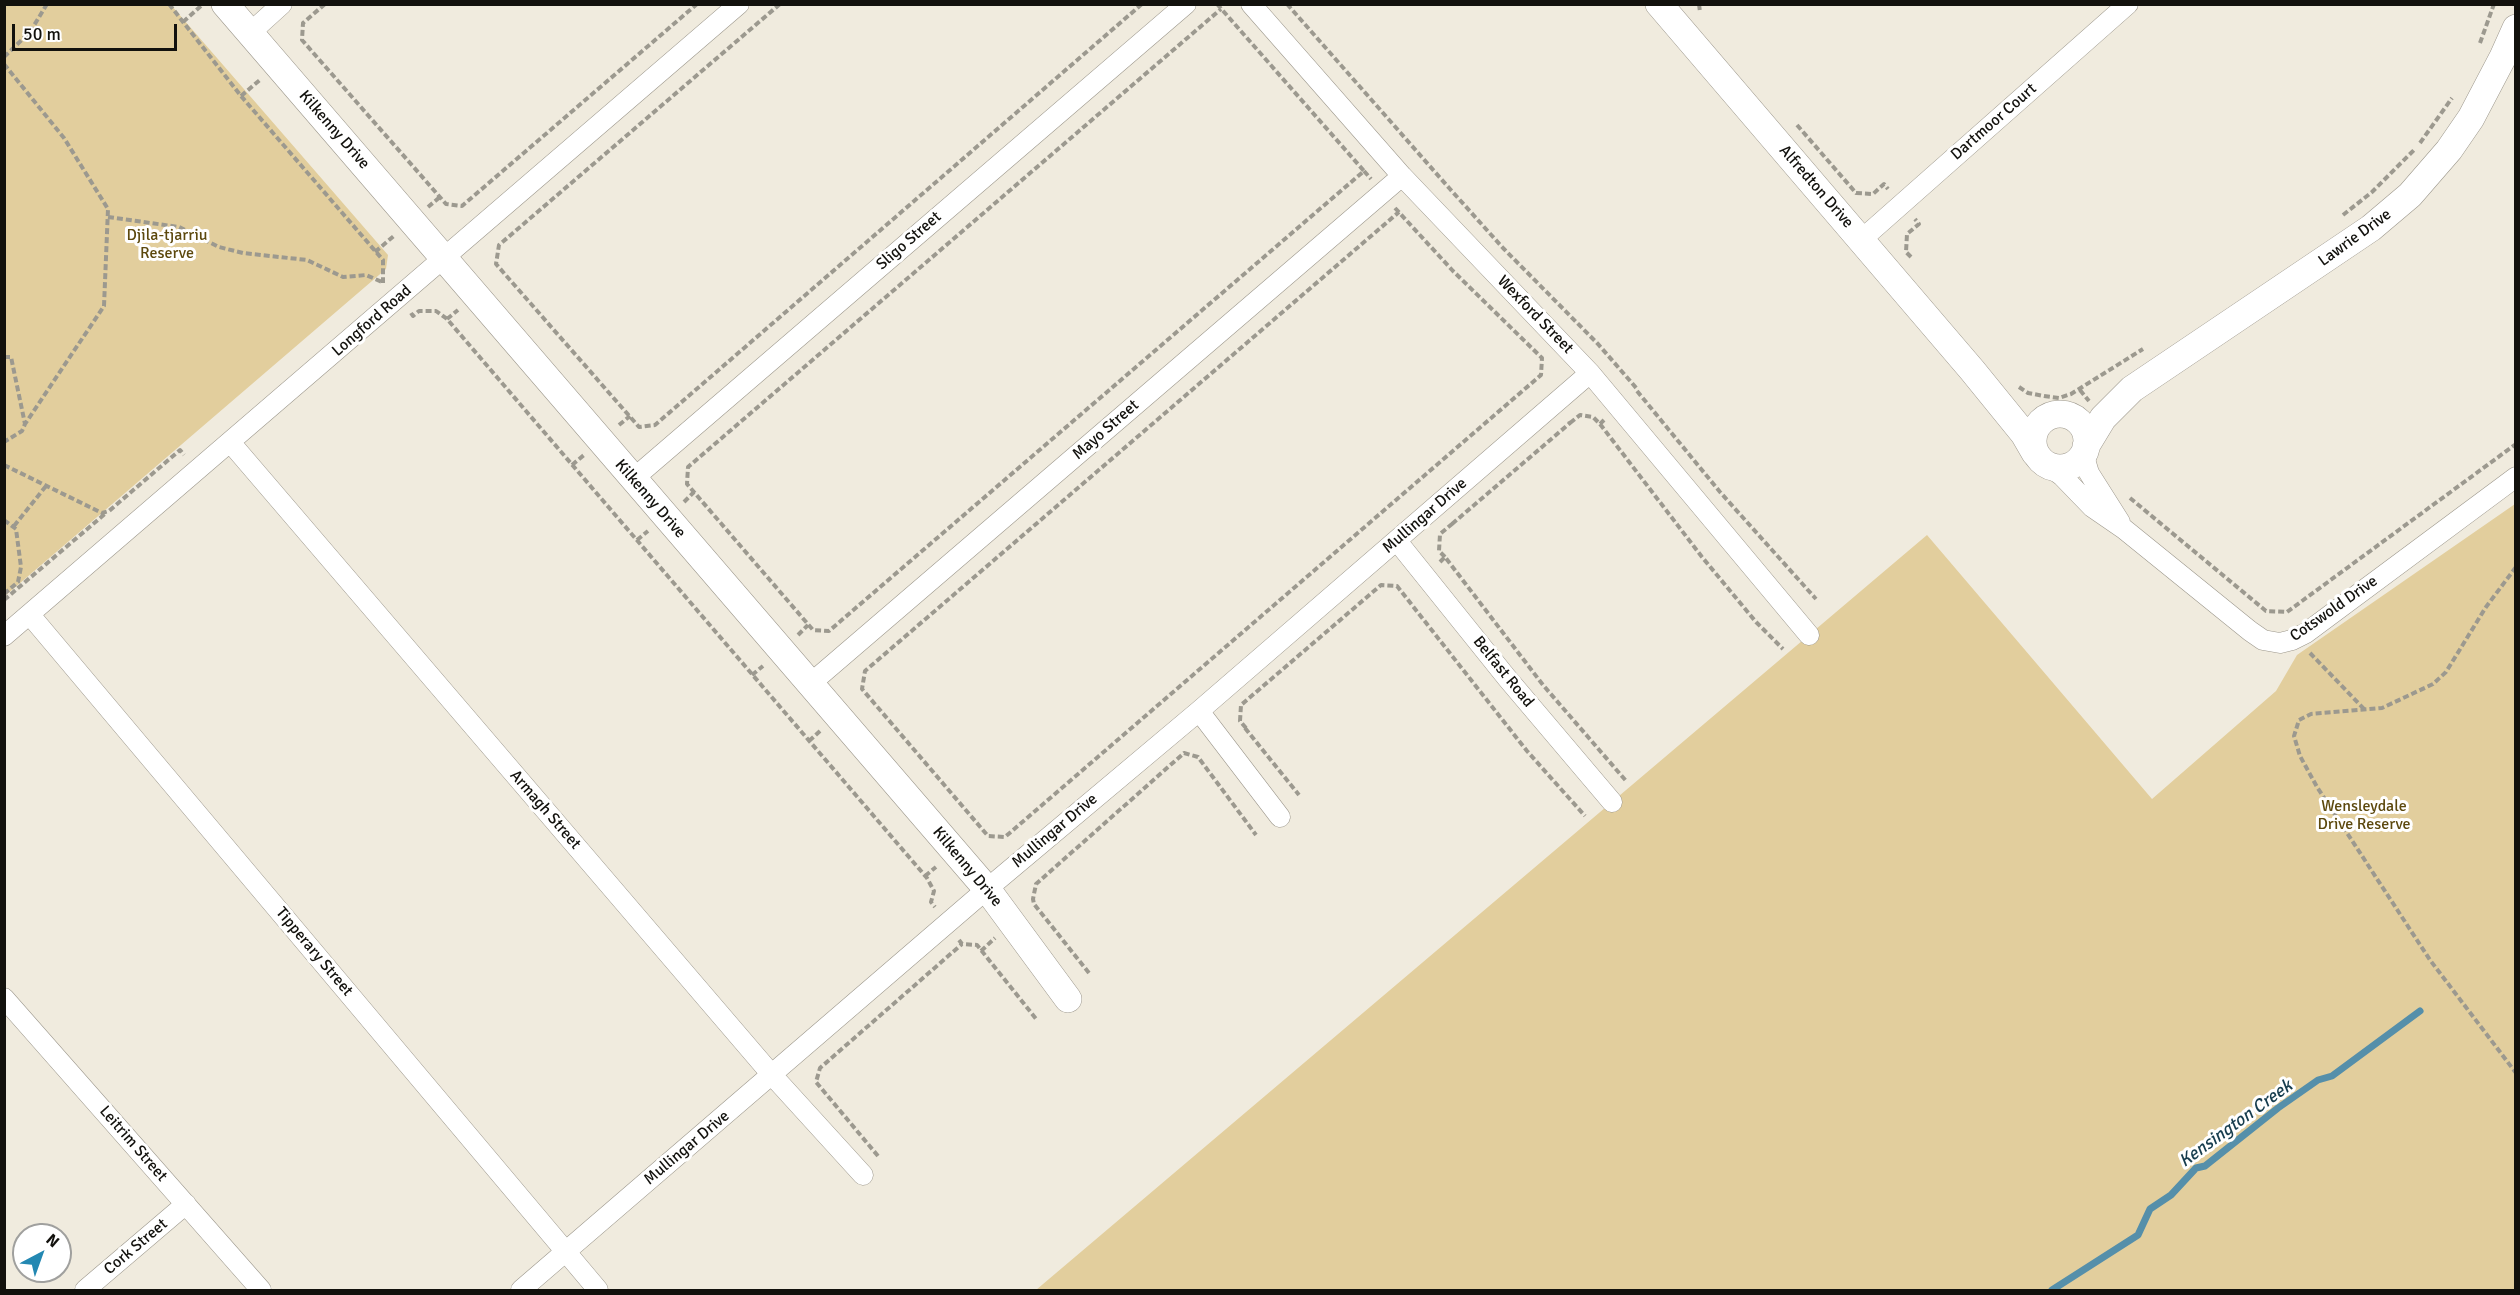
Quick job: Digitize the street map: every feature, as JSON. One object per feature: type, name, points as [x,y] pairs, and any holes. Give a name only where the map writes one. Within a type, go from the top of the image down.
[{"type":"street","name":"Kilkenny Drive","points":[[225,4],[987,889],[1068,999]]},
{"type":"street","points":[[250,33],[282,4]]},
{"type":"street","name":"Longford Road","points":[[4,636],[739,4]]},
{"type":"street","name":"Sligo Street","points":[[633,479],[1186,4]]},
{"type":"street","name":"Wexford Street","points":[[1251,4],[1402,176],[1590,372],[1809,635]]},
{"type":"street","name":"Alfredton Drive","points":[[1659,4],[1972,370],[2024,434],[2041,459]]},
{"type":"street","name":"Dartmoor Court","points":[[1861,240],[2128,4]]},
{"type":"street","name":"Lawrie Drive","points":[[2086,448],[2103,418],[2132,389],[2319,264],[2397,207],[2435,167],[2471,118],[2516,28]]},
{"type":"street","name":"Mayo Street","points":[[810,684],[1402,176]]},
{"type":"street","name":"Alfredton Drive","points":[[1972,370],[2025,404],[2045,412],[2058,414]]},
{"type":"street","name":"Mullingar Drive","points":[[521,1290],[947,923],[1397,541],[1590,372]]},
{"type":"street","name":"Lawrie Drive","points":[[2058,414],[2086,397],[2132,389]]},
{"type":"street","points":[[2058,414],[2073,417],[2082,426],[2086,433],[2086,448],[2078,461],[2067,467],[2055,468],[2041,459],[2032,440],[2036,428],[2044,418],[2058,414]]},
{"type":"street","name":"Armagh Street","points":[[230,442],[772,1076],[862,1175]]},
{"type":"street","name":"Cotswold Drive","points":[[2086,448],[2086,463],[2092,480],[2124,529]]},
{"type":"street","name":"Cotswold Drive","points":[[2041,459],[2062,476],[2092,507],[2124,529],[2256,636],[2274,643],[2296,639],[2516,477]]},
{"type":"street","name":"Belfast Road","points":[[1397,541],[1507,678],[1612,802]]},
{"type":"street","name":"Tipperary Street","points":[[30,615],[598,1290]]},
{"type":"street","points":[[1199,711],[1280,818]]},
{"type":"street","name":"Leitrim Street","points":[[4,998],[261,1290]]},
{"type":"street","name":"Cork Street","points":[[86,1290],[186,1204]]},
{"type":"path","points":[[4,57],[30,32],[47,4]]},
{"type":"path","points":[[169,4],[241,96],[383,260],[382,282]]},
{"type":"path","points":[[183,22],[203,4]]},
{"type":"path","points":[[325,4],[303,23],[302,40],[446,204],[462,206],[696,4]]},
{"type":"path","points":[[780,4],[500,245],[496,264],[639,427],[655,425],[1142,4]]},
{"type":"path","points":[[1217,4],[1364,171],[829,631],[813,630],[687,484],[688,467],[1221,9]]},
{"type":"path","points":[[1287,4],[1474,216],[1598,344],[1638,390]]},
{"type":"path","points":[[1699,4],[1699,10],[1706,19]]},
{"type":"path","points":[[2477,50],[2494,4]]},
{"type":"path","points":[[4,64],[64,138],[108,209],[104,306],[24,430],[4,442]]},
{"type":"path","points":[[2339,218],[2372,192],[2417,147],[2455,93]]},
{"type":"path","points":[[1796,123],[1856,193],[1873,194],[1884,184],[1919,224],[1907,234],[1906,252],[1914,261]]},
{"type":"path","points":[[1399,212],[1453,271],[1542,358],[1541,375],[1005,837],[988,837],[862,688],[865,671],[1399,212]]},
{"type":"path","points":[[108,217],[179,227],[219,247],[307,260],[343,277],[366,274],[382,282],[413,316],[419,311],[436,311],[447,320],[927,878],[934,891],[931,902],[962,945]]},
{"type":"path","points":[[2011,382],[2028,393],[2059,398],[2086,397],[2153,343]]},
{"type":"path","points":[[4,357],[10,357],[26,424]]},
{"type":"path","points":[[1600,424],[1702,558],[1756,622],[1783,649]]},
{"type":"path","points":[[2129,496],[2266,611],[2287,612],[2516,444]]},
{"type":"path","points":[[4,600],[180,450],[197,471]]},
{"type":"path","points":[[4,465],[99,512],[109,511]]},
{"type":"path","points":[[14,526],[46,486]]},
{"type":"path","points":[[4,520],[14,526],[19,541],[21,573],[18,582],[4,594]]},
{"type":"path","points":[[2516,567],[2486,607],[2446,672],[2433,684],[2398,702],[2366,711],[2318,712],[2303,717],[2295,730],[2300,756],[2317,787],[2430,960],[2516,1073]]},
{"type":"path","points":[[1246,728],[1240,721],[1241,705],[1381,585],[1397,586],[1527,751],[1585,816]]},
{"type":"path","points":[[2296,639],[2366,711]]},
{"type":"path","points":[[1089,973],[1034,904],[1036,884],[1185,753],[1198,757],[1256,835]]},
{"type":"path","points":[[878,1156],[816,1082],[820,1068],[962,945],[977,945],[1036,1020]]},
{"type":"green space","name":"Djila-tjarriu Reserve","points":[[5,4],[171,5],[388,255],[386,269],[5,596]]},
{"type":"green space","name":"Wensleydale Drive Reserve","points":[[2515,504],[2515,1290],[1036,1290],[1927,535],[2152,799],[2276,691],[2297,655]]},
{"type":"waterway","name":"Kensington Creek","points":[[2052,1290],[2138,1235],[2150,1209],[2171,1195],[2196,1168],[2205,1166],[2278,1108],[2318,1080],[2332,1076],[2420,1011]]}]
